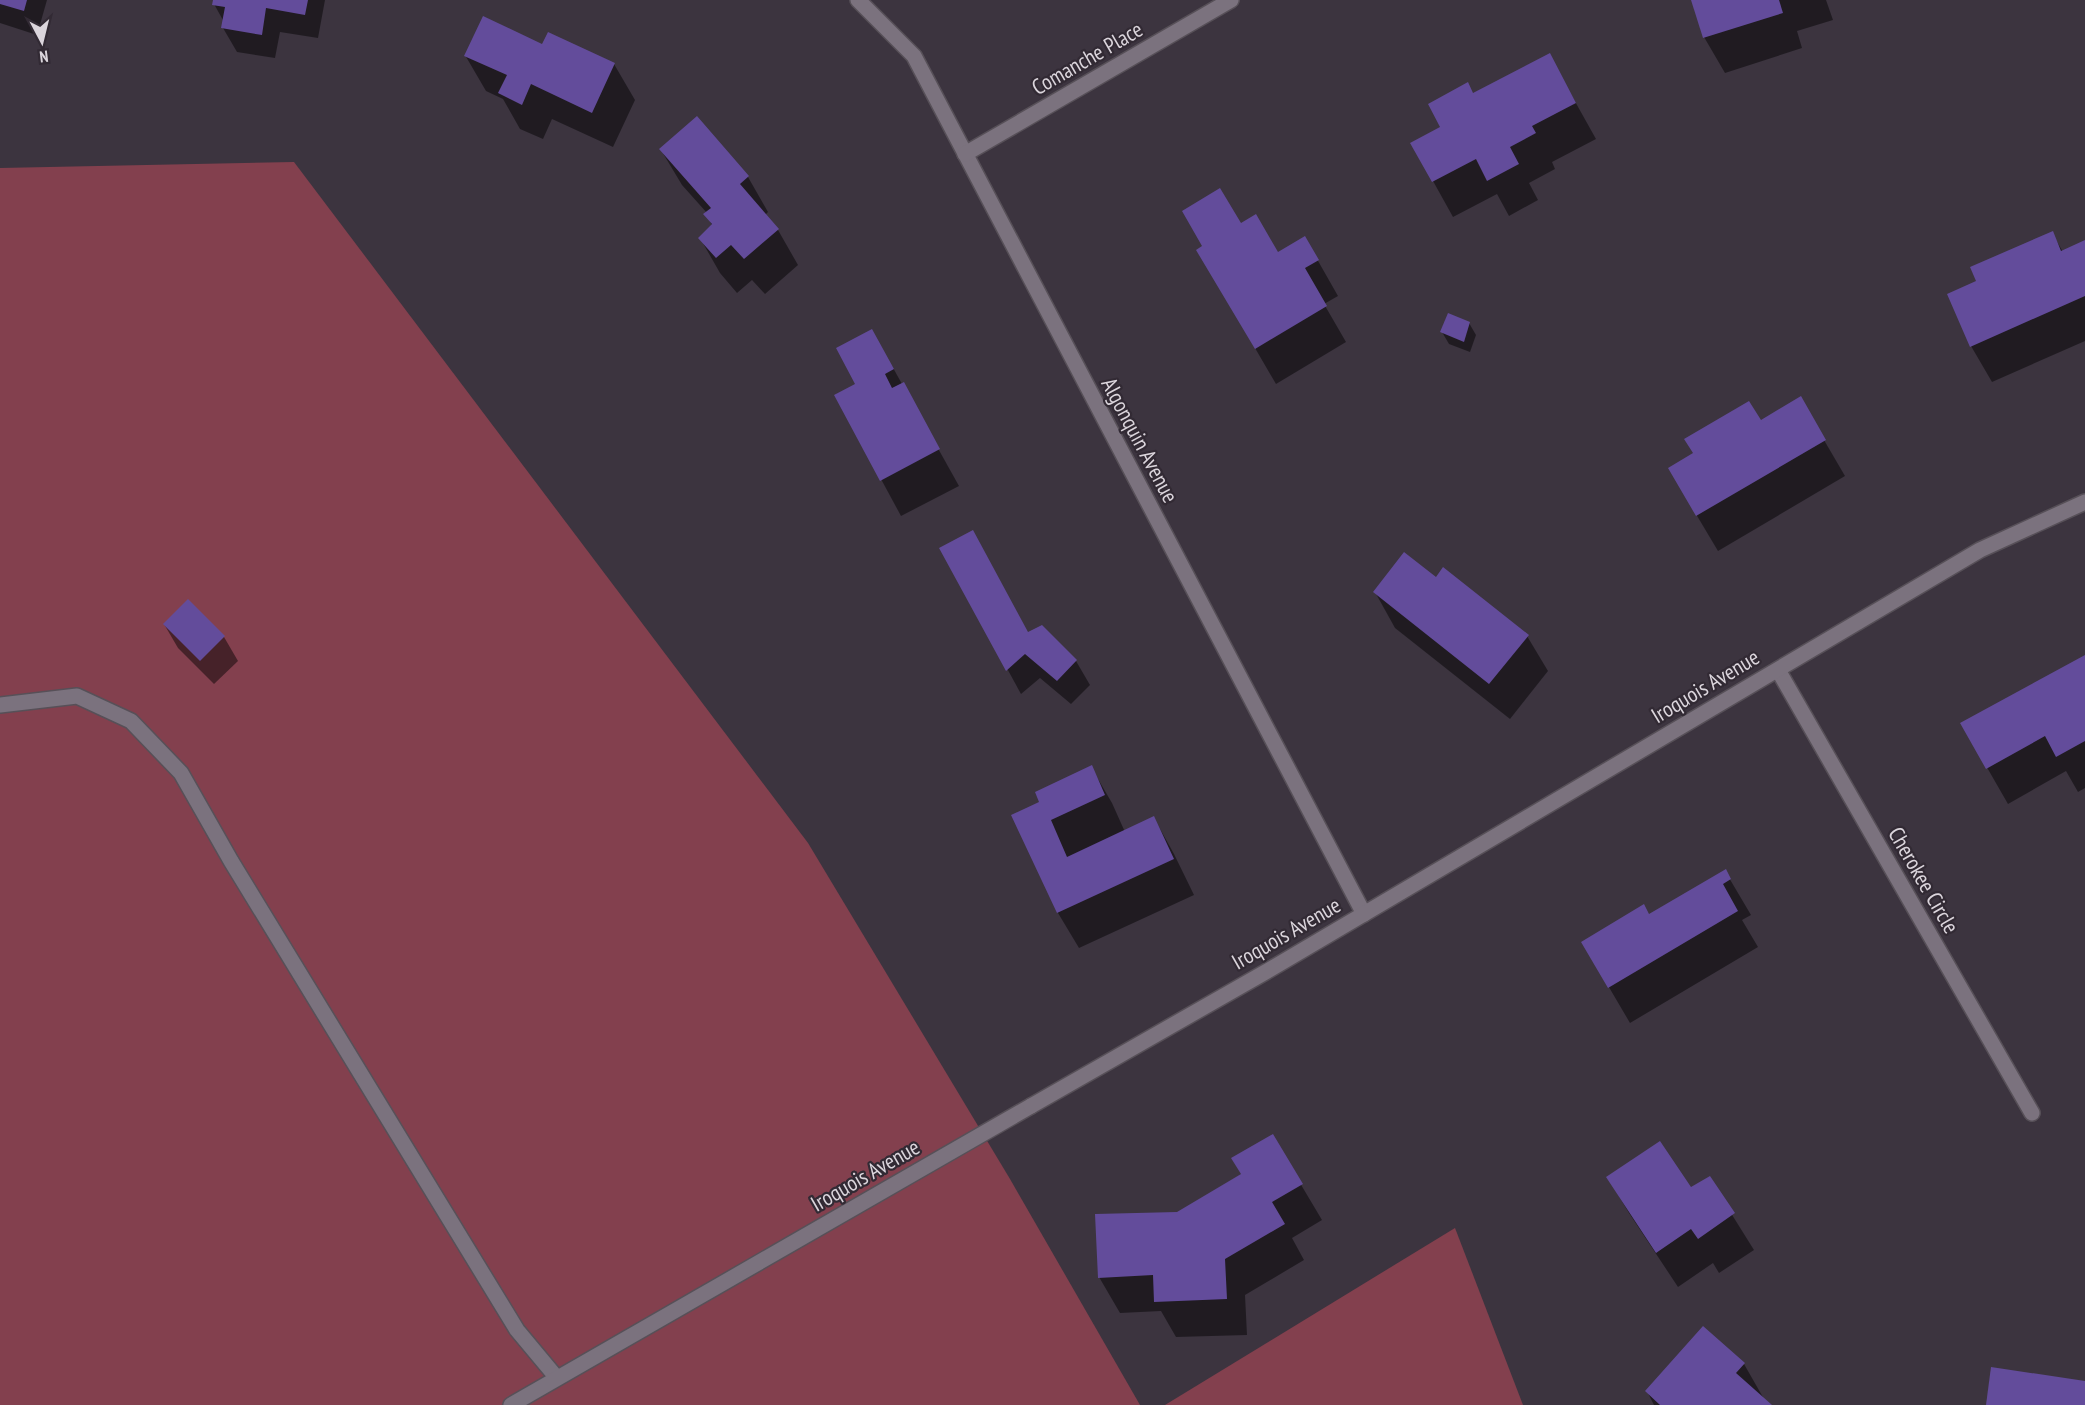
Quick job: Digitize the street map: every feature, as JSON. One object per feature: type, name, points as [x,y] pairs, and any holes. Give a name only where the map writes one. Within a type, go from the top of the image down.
[{"type":"street","name":"Algonquin Avenue","points":[[858,0],[914,56],[1364,914]]},
{"type":"street","name":"Comanche Place","points":[[965,154],[1231,0]]},
{"type":"street","name":"Iroquois Avenue","points":[[511,1405],[1364,914],[1980,550],[2085,502]]},
{"type":"street","name":"Cherokee Circle","points":[[1778,670],[2032,1113]]},
{"type":"street","points":[[0,705],[77,696],[131,721],[181,773],[231,861],[518,1330],[557,1378]]},
{"type":"shaded area","points":[[294,162],[808,843],[1010,1179],[1140,1405],[0,1405],[0,168]]},
{"type":"shaded area","points":[[1455,1228],[1523,1405],[1165,1405]]},
{"type":"building","points":[[0,0],[27,0],[24,11],[0,4]]},
{"type":"building","points":[[213,0],[308,0],[305,15],[266,8],[262,35],[221,28],[225,7],[212,5]]},
{"type":"building","points":[[1691,0],[1779,0],[1783,13],[1703,38]]},
{"type":"building","points":[[483,16],[542,44],[548,32],[615,63],[592,113],[531,84],[522,105],[498,93],[507,75],[464,56]]},
{"type":"building","points":[[1550,53],[1576,103],[1532,126],[1536,133],[1510,147],[1519,164],[1487,181],[1476,159],[1432,182],[1410,143],[1440,127],[1428,104],[1468,82],[1473,93]]},
{"type":"building","points":[[697,116],[749,176],[740,184],[779,229],[744,259],[731,245],[716,258],[698,238],[712,224],[703,214],[711,208],[659,149]]},
{"type":"building","points":[[1220,188],[1241,223],[1256,214],[1278,252],[1305,236],[1319,260],[1305,268],[1327,306],[1255,349],[1196,250],[1202,246],[1182,211]]},
{"type":"building","points":[[2053,231],[2061,251],[2085,240],[2085,296],[1970,347],[1947,294],[1976,281],[1970,267]]},
{"type":"building","points":[[1448,313],[1470,322],[1464,342],[1440,332]]},
{"type":"building","points":[[872,329],[894,369],[885,374],[892,388],[904,382],[940,449],[880,481],[834,395],[855,384],[836,348]]},
{"type":"building","points":[[1801,396],[1826,440],[1696,516],[1668,468],[1693,453],[1684,439],[1749,401],[1761,420]]},
{"type":"building","points":[[973,530],[1028,632],[1042,625],[1077,660],[1057,681],[1025,654],[1006,671],[939,548]]},
{"type":"building","points":[[1404,552],[1436,577],[1443,567],[1529,635],[1489,684],[1373,592]]},
{"type":"building","points":[[188,599],[225,636],[200,661],[163,624]]},
{"type":"building","points":[[2085,655],[2085,741],[2056,757],[2045,736],[1986,769],[1960,723]]},
{"type":"building","points":[[1092,765],[1105,795],[1051,820],[1067,857],[1154,816],[1174,859],[1057,913],[1011,815],[1039,802],[1035,792]]},
{"type":"building","points":[[1726,869],[1731,879],[1723,884],[1738,911],[1608,988],[1581,942],[1644,904],[1649,914]]},
{"type":"building","points":[[1273,1134],[1303,1184],[1272,1202],[1285,1224],[1225,1259],[1227,1299],[1154,1302],[1153,1275],[1098,1278],[1095,1214],[1177,1212],[1241,1174],[1231,1158]]},
{"type":"building","points":[[1660,1141],[1691,1187],[1710,1176],[1735,1213],[1698,1239],[1691,1229],[1656,1253],[1606,1177]]},
{"type":"building","points":[[1703,1326],[1745,1363],[1736,1373],[1772,1405],[1660,1405],[1645,1391]]},
{"type":"building","points":[[1991,1367],[2085,1381],[2085,1405],[1986,1405]]}]
